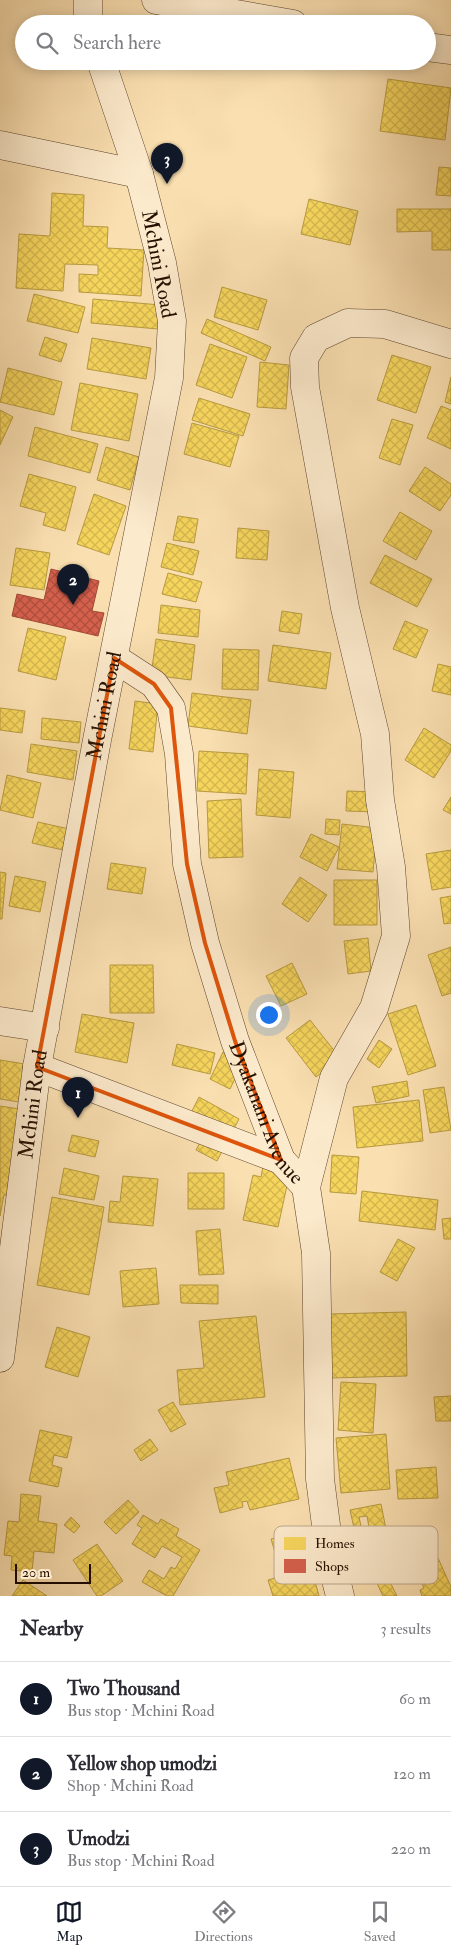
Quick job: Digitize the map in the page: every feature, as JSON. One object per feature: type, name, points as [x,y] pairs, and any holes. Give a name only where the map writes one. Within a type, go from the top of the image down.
[{"type":"street","points":[[88,0],[88,15]]},
{"type":"street","points":[[156,0],[242,15]]},
{"type":"street","points":[[436,48],[451,50]]},
{"type":"street","name":"Mchini Road","points":[[0,1358],[1,1329],[38,1067],[168,378],[172,321],[162,263],[139,174],[104,70]]},
{"type":"street","points":[[0,145],[139,174]]},
{"type":"street","points":[[306,1187],[334,1078],[374,1008],[396,936],[391,867],[380,800],[375,734],[345,608],[305,387],[304,358],[316,338],[348,323],[385,324],[451,344]]},
{"type":"street","name":"Dyakanani Avenue","points":[[114,658],[154,684],[172,708],[178,754],[187,864],[205,943],[235,1042],[281,1160],[306,1187],[316,1253],[320,1479],[326,1526]]},
{"type":"street","points":[[0,1021],[45,1028]]},
{"type":"street","points":[[38,1067],[281,1160]]},
{"type":"highlighted area","points":[[114,658],[154,684],[171,708],[187,864],[205,943],[235,1041],[281,1160],[37,1067]]},
{"type":"building: Homes","points":[[388,79],[451,88],[445,140],[380,131]]},
{"type":"building: Homes","points":[[439,167],[451,168],[451,196],[436,195]]},
{"type":"building: Homes","points":[[52,193],[84,195],[83,226],[108,227],[107,248],[144,250],[141,296],[79,292],[79,274],[98,275],[98,265],[65,264],[63,291],[16,288],[19,234],[50,236]]},
{"type":"building: Homes","points":[[309,199],[358,211],[350,245],[301,234]]},
{"type":"building: Homes","points":[[397,209],[451,209],[451,250],[432,250],[432,231],[397,232]]},
{"type":"building: Homes","points":[[222,287],[267,300],[258,330],[214,317]]},
{"type":"building: Homes","points":[[34,294],[85,307],[78,333],[27,321]]},
{"type":"building: Homes","points":[[93,299],[160,305],[158,329],[91,323]]},
{"type":"building: Homes","points":[[207,319],[271,347],[265,361],[201,333]]},
{"type":"building: Homes","points":[[45,337],[67,344],[61,362],[39,355]]},
{"type":"building: Homes","points":[[92,338],[151,348],[146,379],[87,369]]},
{"type":"building: Homes","points":[[210,344],[247,357],[232,398],[196,385]]},
{"type":"building: Homes","points":[[392,355],[431,367],[416,413],[377,400]]},
{"type":"building: Homes","points":[[260,362],[289,365],[286,409],[257,407]]},
{"type":"building: Homes","points":[[8,368],[62,382],[54,415],[0,402]]},
{"type":"building: Homes","points":[[451,377],[451,404],[445,402]]},
{"type":"building: Homes","points":[[80,383],[138,394],[129,441],[71,430]]},
{"type":"building: Homes","points":[[199,398],[250,414],[243,436],[192,420]]},
{"type":"building: Homes","points":[[441,406],[451,410],[451,449],[427,438]]},
{"type":"building: Homes","points":[[0,410],[13,417],[0,445]]},
{"type":"building: Homes","points":[[392,419],[413,425],[400,465],[379,458]]},
{"type":"building: Homes","points":[[192,423],[239,436],[230,467],[184,454]]},
{"type":"building: Homes","points":[[35,427],[98,444],[90,473],[28,456]]},
{"type":"building: Homes","points":[[106,447],[139,457],[130,490],[97,480]]},
{"type":"building: Homes","points":[[425,467],[451,484],[451,495],[440,511],[409,491]]},
{"type":"building: Homes","points":[[29,474],[76,487],[65,531],[43,525],[46,513],[20,506]]},
{"type":"building: Homes","points":[[94,494],[126,506],[109,555],[77,544]]},
{"type":"building: Homes","points":[[400,512],[432,531],[416,560],[383,541]]},
{"type":"building: Homes","points":[[178,516],[198,519],[194,543],[173,540]]},
{"type":"building: Homes","points":[[238,528],[269,531],[267,560],[236,558]]},
{"type":"building: Homes","points":[[167,543],[199,551],[193,575],[161,567]]},
{"type":"building: Homes","points":[[16,548],[50,553],[44,590],[10,585]]},
{"type":"building: Homes","points":[[385,555],[432,579],[417,607],[370,583]]},
{"type":"building: Homes","points":[[168,573],[202,582],[196,602],[162,594]]},
{"type":"building: Homes","points":[[161,605],[200,610],[198,637],[158,633]]},
{"type":"building: Homes","points":[[282,611],[302,614],[299,634],[279,631]]},
{"type":"building: Homes","points":[[405,621],[428,630],[416,658],[393,649]]},
{"type":"building: Homes","points":[[28,628],[66,637],[56,680],[18,671]]},
{"type":"building: Homes","points":[[156,639],[195,645],[191,680],[151,675]]},
{"type":"building: Homes","points":[[273,645],[331,653],[326,689],[268,681]]},
{"type":"building: Homes","points":[[223,649],[259,650],[258,690],[222,689]]},
{"type":"building: Homes","points":[[438,664],[451,667],[451,695],[432,691]]},
{"type":"building: Homes","points":[[192,693],[251,700],[247,734],[188,726]]},
{"type":"building: Homes","points":[[135,701],[158,704],[153,752],[129,749]]},
{"type":"building: Homes","points":[[0,708],[25,711],[22,733],[0,730]]},
{"type":"building: Homes","points":[[42,718],[81,722],[79,743],[41,739]]},
{"type":"building: Homes","points":[[424,728],[451,745],[451,751],[434,778],[405,760]]},
{"type":"building: Homes","points":[[31,744],[77,751],[73,780],[27,772]]},
{"type":"building: Homes","points":[[199,751],[248,754],[246,794],[197,791]]},
{"type":"building: Homes","points":[[259,769],[294,772],[290,818],[256,815]]},
{"type":"building: Homes","points":[[7,775],[41,783],[33,818],[0,810]]},
{"type":"building: Homes","points":[[347,791],[378,792],[377,812],[346,811]]},
{"type":"building: Homes","points":[[451,797],[451,814],[443,810]]},
{"type":"building: Homes","points":[[241,799],[243,857],[209,858],[207,801]]},
{"type":"building: Homes","points":[[326,819],[340,820],[339,835],[325,834]]},
{"type":"building: Homes","points":[[38,822],[69,829],[63,850],[32,843]]},
{"type":"building: Homes","points":[[342,824],[377,828],[373,872],[337,869]]},
{"type":"building: Homes","points":[[311,834],[339,847],[327,871],[300,857]]},
{"type":"building: Homes","points":[[451,850],[451,887],[432,890],[426,854]]},
{"type":"building: Homes","points":[[111,863],[146,868],[142,894],[107,889]]},
{"type":"building: Homes","points":[[0,872],[6,873],[2,919],[0,919]]},
{"type":"building: Homes","points":[[15,876],[46,882],[40,912],[9,906]]},
{"type":"building: Homes","points":[[300,877],[327,895],[308,922],[282,904]]},
{"type":"building: Homes","points":[[334,880],[377,880],[377,925],[334,925]]},
{"type":"building: Homes","points":[[451,896],[451,923],[444,924],[440,898]]},
{"type":"building: Homes","points":[[368,938],[371,971],[348,974],[344,941]]},
{"type":"building: Homes","points":[[451,947],[451,993],[442,996],[428,955]]},
{"type":"building: Homes","points":[[292,963],[307,994],[281,1006],[266,976]]},
{"type":"building: Homes","points":[[110,965],[153,965],[154,1013],[110,1013]]},
{"type":"building: Homes","points":[[416,1005],[436,1066],[408,1075],[388,1014]]},
{"type":"building: Homes","points":[[82,1014],[134,1023],[127,1063],[75,1052]]},
{"type":"building: Homes","points":[[310,1020],[340,1058],[316,1077],[286,1038]]},
{"type":"building: Homes","points":[[379,1040],[392,1049],[379,1068],[367,1059]]},
{"type":"building: Homes","points":[[177,1044],[215,1053],[210,1074],[172,1065]]},
{"type":"building: Homes","points":[[223,1052],[243,1062],[230,1089],[210,1079]]},
{"type":"building: Homes","points":[[0,1060],[25,1064],[19,1102],[0,1099]]},
{"type":"building: Homes","points":[[407,1081],[409,1096],[376,1103],[372,1087]]},
{"type":"building: Homes","points":[[444,1087],[451,1130],[430,1133],[423,1090]]},
{"type":"building: Homes","points":[[199,1097],[239,1119],[217,1161],[196,1150],[209,1126],[190,1115]]},
{"type":"building: Homes","points":[[419,1100],[423,1141],[357,1148],[353,1107]]},
{"type":"building: Homes","points":[[0,1106],[26,1110],[10,1196],[4,1195],[0,1216]]},
{"type":"building: Homes","points":[[72,1135],[99,1141],[95,1157],[68,1151]]},
{"type":"building: Homes","points":[[332,1155],[359,1157],[356,1194],[330,1192]]},
{"type":"building: Homes","points":[[264,1161],[291,1167],[278,1227],[243,1220],[253,1175],[261,1177]]},
{"type":"building: Homes","points":[[64,1168],[99,1176],[94,1200],[59,1194]]},
{"type":"building: Homes","points":[[188,1173],[224,1173],[224,1209],[188,1209]]},
{"type":"building: Homes","points":[[123,1176],[158,1179],[153,1226],[108,1222],[110,1201],[120,1202]]},
{"type":"building: Homes","points":[[362,1191],[438,1200],[435,1230],[359,1221]]},
{"type":"building: Homes","points":[[52,1197],[104,1207],[89,1295],[37,1285]]},
{"type":"building: Homes","points":[[451,1218],[451,1239],[444,1239],[442,1219]]},
{"type":"building: Homes","points":[[220,1229],[224,1274],[199,1275],[196,1231]]},
{"type":"building: Homes","points":[[398,1239],[415,1248],[397,1281],[380,1272]]},
{"type":"building: Homes","points":[[156,1268],[159,1304],[123,1307],[120,1271]]},
{"type":"building: Homes","points":[[180,1285],[218,1285],[218,1304],[181,1303]]},
{"type":"building: Homes","points":[[406,1312],[407,1376],[331,1378],[330,1314]]},
{"type":"building: Homes","points":[[256,1316],[265,1397],[180,1405],[177,1370],[204,1368],[199,1321]]},
{"type":"building: Homes","points":[[57,1327],[90,1337],[78,1377],[45,1367]]},
{"type":"building: Homes","points":[[341,1382],[376,1384],[373,1433],[338,1430]]},
{"type":"building: Homes","points":[[451,1396],[451,1421],[436,1421],[434,1397]]},
{"type":"building: Homes","points":[[173,1402],[186,1424],[171,1432],[158,1410]]},
{"type":"building: Homes","points":[[40,1430],[72,1437],[67,1458],[54,1455],[52,1465],[62,1468],[58,1487],[29,1481]]},
{"type":"building: Homes","points":[[386,1434],[390,1489],[341,1493],[336,1438]]},
{"type":"building: Homes","points":[[150,1439],[158,1450],[141,1461],[134,1450]]},
{"type":"building: Homes","points":[[289,1458],[299,1499],[250,1510],[247,1501],[242,1502],[243,1507],[220,1513],[214,1488],[229,1485],[226,1472]]},
{"type":"building: Homes","points":[[436,1467],[438,1498],[398,1499],[396,1470]]},
{"type":"building: Homes","points":[[21,1494],[41,1496],[38,1521],[57,1524],[54,1553],[34,1551],[32,1572],[11,1570],[12,1556],[4,1555],[8,1521],[19,1522]]},
{"type":"building: Homes","points":[[128,1500],[139,1512],[116,1534],[104,1522]]},
{"type":"building: Homes","points":[[381,1504],[385,1526],[369,1526],[367,1516],[359,1517],[361,1526],[354,1526],[350,1510]]},
{"type":"building: Homes","points":[[143,1515],[158,1524],[161,1519],[179,1529],[176,1536],[200,1550],[173,1596],[167,1596],[142,1582],[149,1570],[164,1579],[171,1567],[175,1569],[182,1557],[162,1546],[155,1558],[132,1544],[142,1528],[137,1525]]},
{"type":"building: Homes","points":[[71,1517],[80,1526],[74,1533],[64,1525]]},
{"type":"building: Homes","points":[[274,1538],[274,1549],[271,1539]]},
{"type":"building: Homes","points":[[97,1544],[123,1581],[101,1596],[97,1596],[73,1560]]},
{"type":"building: Homes","points":[[438,1558],[451,1587],[451,1596],[422,1596],[420,1590],[424,1588],[422,1584],[438,1584]]},
{"type":"building: Homes","points":[[274,1578],[274,1584],[316,1584],[319,1596],[273,1596],[268,1580]]},
{"type":"building: Homes","points":[[23,1580],[47,1596],[12,1596]]},
{"type":"building: Homes","points":[[377,1584],[391,1584],[397,1596],[383,1596]]},
{"type":"building: Shops","points":[[51,569],[99,581],[92,611],[104,613],[98,636],[12,616],[17,594],[44,600]]},
{"type":"place","name":"Umodzi","points":[[167,184]]},
{"type":"place","name":"Yellow shop umodzi","points":[[73,605]]},
{"type":"place","name":"Two Thousand","points":[[78,1118]]}]
